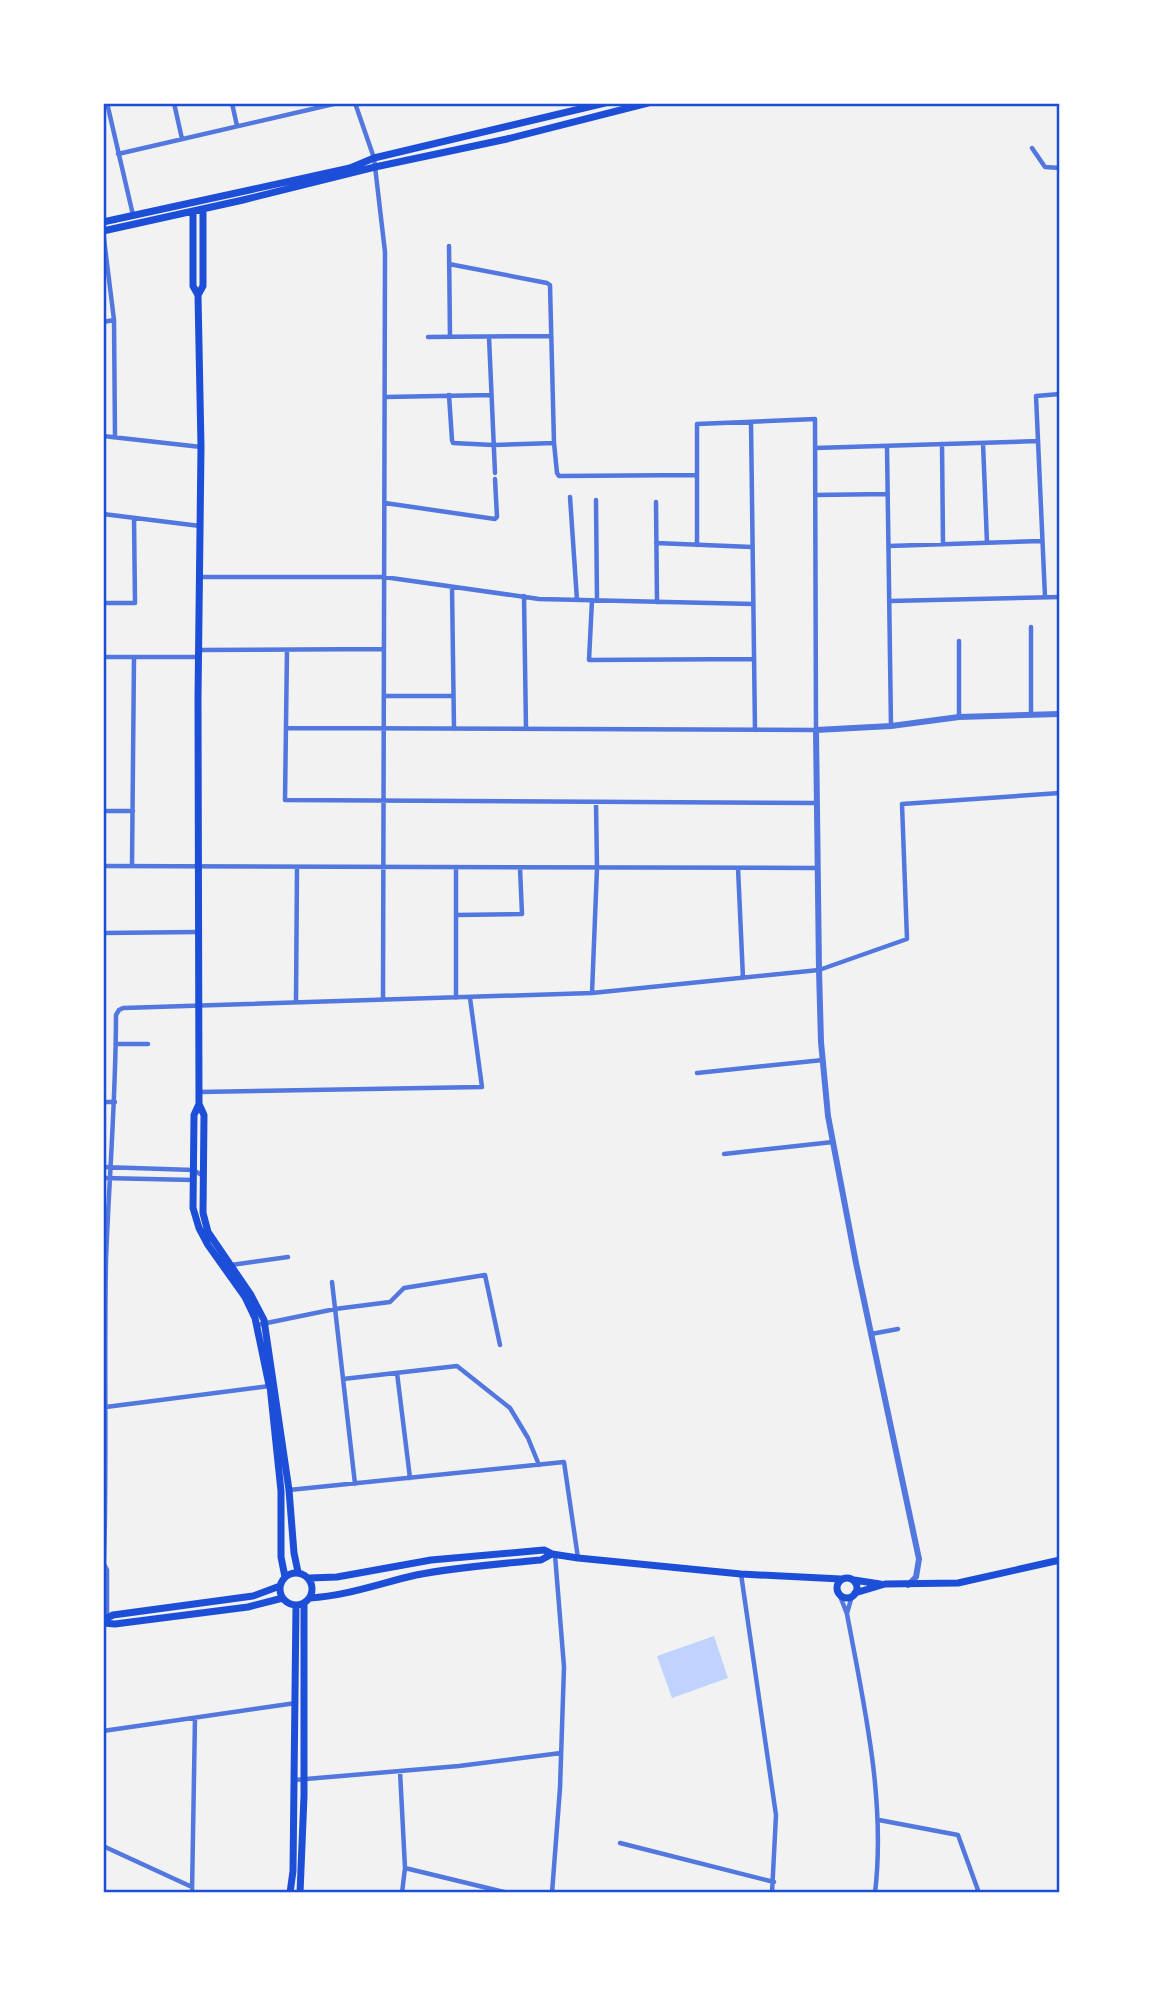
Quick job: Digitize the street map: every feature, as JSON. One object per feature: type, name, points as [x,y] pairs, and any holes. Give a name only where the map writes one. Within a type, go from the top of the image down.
[{"type":"main road","points":[[203,205],[350,168],[374,158],[605,103]]},
{"type":"main road","points":[[103,222],[203,205],[507,139],[648,103]]},
{"type":"main road","points":[[203,205],[202,286],[198,295],[201,447],[198,1104],[194,1115],[193,1208],[208,1245],[245,1297],[261,1325],[271,1386],[281,1491],[281,1557],[285,1577]]},
{"type":"main road","points":[[103,231],[192,207]]},
{"type":"main road","points":[[192,207],[193,286],[198,295]]},
{"type":"main road","points":[[198,1104],[204,1115],[203,1213],[208,1232],[251,1295],[261,1325],[289,1490],[294,1553],[299,1572]]},
{"type":"main road","points":[[105,1620],[113,1615],[253,1597],[280,1586],[285,1577],[293,1572],[299,1572],[309,1578],[337,1577],[431,1560],[544,1550],[578,1558],[741,1574],[848,1578],[908,1585],[958,1583],[1060,1560]]},
{"type":"main road","points":[[280,1586],[283,1598],[288,1603],[303,1602],[383,1582],[436,1572],[545,1559],[553,1554]]},
{"type":"main road","points":[[816,1577],[846,1598],[885,1584]]},
{"type":"main road","points":[[290,1893],[293,1871],[295,1703],[303,1602],[312,1585],[309,1578]]},
{"type":"main road","points":[[838,1592],[837,1583],[841,1579]]},
{"type":"main road","points":[[854,1580],[857,1587],[854,1595]]},
{"type":"main road","points":[[105,1620],[115,1624],[248,1607],[283,1598]]},
{"type":"main road","points":[[300,1893],[305,1702],[303,1602]]},
{"type":"street","points":[[107,103],[133,216]]},
{"type":"street","points":[[174,103],[183,139]]},
{"type":"street","points":[[232,103],[237,127]]},
{"type":"street","points":[[295,103],[298,113]]},
{"type":"street","points":[[118,154],[338,103]]},
{"type":"street","points":[[355,103],[374,158],[385,252],[383,1000]]},
{"type":"street","points":[[1032,148],[1045,167],[1060,168]]},
{"type":"street","points":[[103,231],[114,320],[115,437]]},
{"type":"street","points":[[449,246],[450,337]]},
{"type":"street","points":[[449,264],[548,284],[550,287],[554,443],[557,473],[561,477],[697,475]]},
{"type":"street","points":[[103,322],[114,320]]},
{"type":"street","points":[[428,337],[550,336]]},
{"type":"street","points":[[384,503],[496,519],[489,337]]},
{"type":"street","points":[[1045,597],[1036,396],[1060,394]]},
{"type":"street","points":[[385,397],[491,395]]},
{"type":"street","points":[[449,396],[452,442],[455,444],[554,443]]},
{"type":"street","points":[[697,545],[697,424],[815,419],[816,803],[823,1060],[833,1142],[919,1559],[916,1577],[908,1585]]},
{"type":"street","points":[[751,422],[755,730]]},
{"type":"street","points":[[103,436],[201,447]]},
{"type":"street","points":[[816,448],[1038,441]]},
{"type":"street","points":[[983,443],[988,543]]},
{"type":"street","points":[[942,444],[943,544]]},
{"type":"street","points":[[887,446],[891,726]]},
{"type":"street","points":[[816,495],[888,495]]},
{"type":"street","points":[[570,496],[577,600]]},
{"type":"street","points":[[596,500],[594,600],[589,660],[754,659]]},
{"type":"street","points":[[656,502],[657,601]]},
{"type":"street","points":[[103,514],[201,526]]},
{"type":"street","points":[[103,603],[135,603],[134,518]]},
{"type":"street","points":[[889,546],[1042,541]]},
{"type":"street","points":[[656,544],[752,547]]},
{"type":"street","points":[[200,577],[384,577],[524,596],[577,600],[753,604]]},
{"type":"street","points":[[452,587],[454,729]]},
{"type":"street","points":[[524,596],[526,729]]},
{"type":"street","points":[[890,601],[1060,597]]},
{"type":"street","points":[[1031,627],[1031,714]]},
{"type":"street","points":[[959,641],[959,717]]},
{"type":"street","points":[[103,657],[384,649]]},
{"type":"street","points":[[287,650],[285,800],[816,803]]},
{"type":"street","points":[[132,866],[134,657]]},
{"type":"street","points":[[384,696],[453,696]]},
{"type":"street","points":[[286,727],[816,730],[891,726],[959,717],[1060,714]]},
{"type":"street","points":[[105,1620],[107,1570],[103,1565],[107,1407],[106,1178],[110,1167],[115,1102],[116,1015],[119,1010],[198,1005],[592,993],[819,970],[907,939],[902,804],[1060,793]]},
{"type":"street","points":[[592,993],[597,868],[596,803]]},
{"type":"street","points":[[103,811],[133,811]]},
{"type":"street","points":[[103,866],[817,868]]},
{"type":"street","points":[[296,1002],[297,867]]},
{"type":"street","points":[[456,867],[456,998]]},
{"type":"street","points":[[456,915],[522,914],[520,868]]},
{"type":"street","points":[[738,868],[743,978]]},
{"type":"street","points":[[103,933],[198,932]]},
{"type":"street","points":[[198,1092],[482,1087],[470,998]]},
{"type":"street","points":[[116,1044],[148,1044]]},
{"type":"street","points":[[697,1073],[823,1060]]},
{"type":"street","points":[[103,1102],[115,1102]]},
{"type":"street","points":[[724,1154],[833,1142]]},
{"type":"street","points":[[103,1167],[193,1170],[203,1176]]},
{"type":"street","points":[[106,1178],[193,1180],[203,1176]]},
{"type":"street","points":[[230,1265],[288,1257]]},
{"type":"street","points":[[261,1325],[335,1309],[390,1302],[404,1288],[485,1275],[500,1345]]},
{"type":"street","points":[[331,1282],[355,1484]]},
{"type":"street","points":[[871,1334],[898,1329]]},
{"type":"street","points":[[343,1379],[457,1366],[510,1408],[528,1438],[539,1465]]},
{"type":"street","points":[[397,1373],[410,1478]]},
{"type":"street","points":[[107,1407],[271,1386]]},
{"type":"street","points":[[289,1490],[564,1462],[578,1558]]},
{"type":"street","points":[[552,1893],[564,1667],[553,1554]]},
{"type":"street","points":[[741,1574],[776,1815],[772,1893]]},
{"type":"street","points":[[838,1592],[847,1614],[871,1751],[879,1820],[875,1893]]},
{"type":"street","points":[[847,1614],[854,1595]]},
{"type":"street","points":[[103,1731],[305,1702]]},
{"type":"street","points":[[103,1846],[192,1890],[195,1718]]},
{"type":"street","points":[[295,1780],[459,1766],[561,1753]]},
{"type":"street","points":[[401,1771],[405,1868],[402,1893]]},
{"type":"street","points":[[879,1820],[958,1835],[979,1893]]},
{"type":"street","points":[[620,1843],[774,1882]]},
{"type":"street","points":[[405,1868],[508,1893]]},
{"type":"water","points":[[714,1636],[728,1678],[672,1698],[657,1656]]}]
